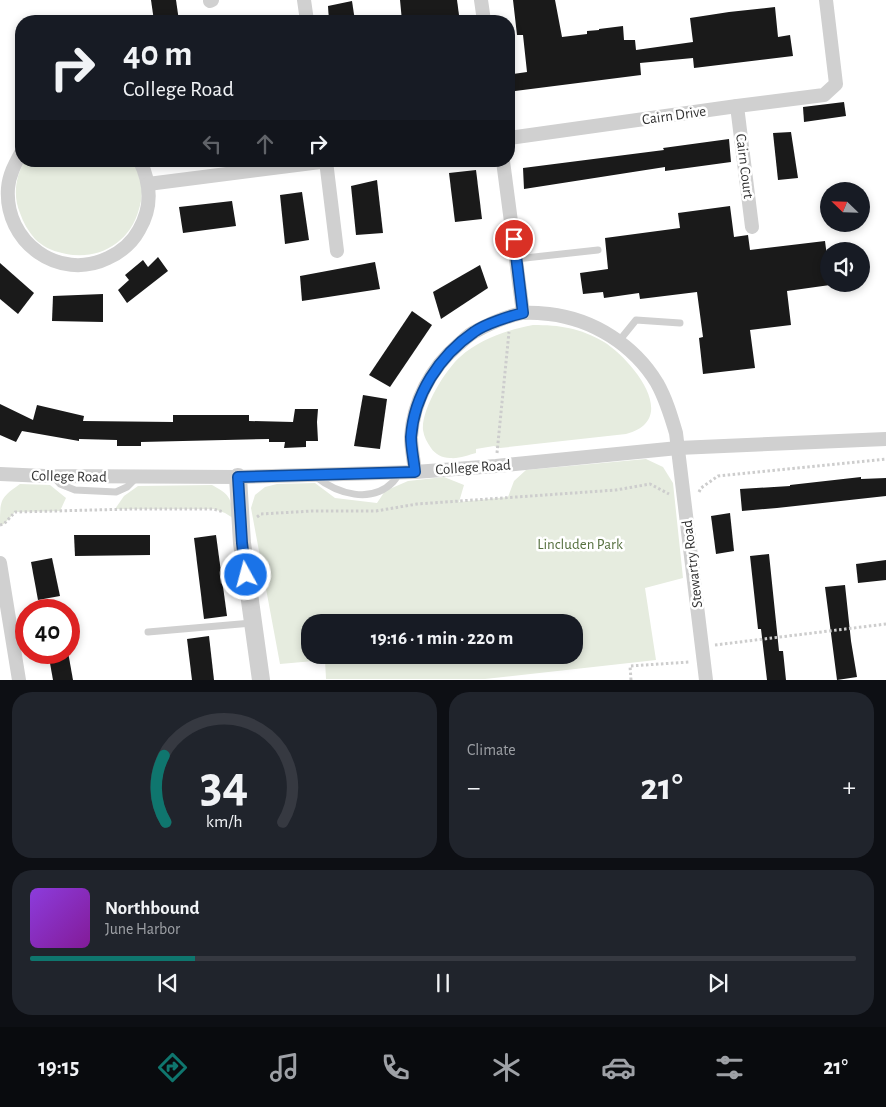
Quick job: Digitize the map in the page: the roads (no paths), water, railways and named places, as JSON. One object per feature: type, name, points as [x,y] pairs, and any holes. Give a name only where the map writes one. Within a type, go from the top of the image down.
[{"type":"street","points":[[304,0],[306,15]]},
{"type":"street","points":[[481,0],[483,15]]},
{"type":"street","name":"Cairn Drive","points":[[515,137],[824,95],[836,84],[826,0]]},
{"type":"street","name":"Cairn Court","points":[[737,106],[752,227]]},
{"type":"street","points":[[15,164],[8,188],[9,207],[12,220],[19,232],[32,248],[49,259],[76,265],[96,263],[115,255],[126,246],[139,230],[147,211],[149,198],[148,184],[143,167]]},
{"type":"street","points":[[148,184],[280,167]]},
{"type":"street","points":[[327,167],[338,251]]},
{"type":"street","points":[[408,472],[411,438],[417,405],[430,377],[448,353],[474,332],[517,315],[516,259],[504,167]]},
{"type":"street","name":"Stewartry Road","points":[[517,315],[549,314],[574,318],[605,332],[634,354],[657,383],[666,400],[676,433],[706,680]]},
{"type":"street","name":"College Road","points":[[0,474],[238,477],[408,472],[496,466],[678,448],[886,439]]},
{"type":"street","points":[[238,477],[242,543],[261,680]]},
{"type":"street","points":[[0,563],[19,680]]},
{"type":"lane","points":[[516,259],[598,250]]},
{"type":"lane","points":[[619,342],[636,320],[680,323]]},
{"type":"lane","points":[[314,475],[328,486],[344,492],[364,495],[379,491],[408,472]]},
{"type":"lane","points":[[148,632],[253,623]]},
{"type":"park label","name":"Lincluden Park","points":[[580,544]]}]
